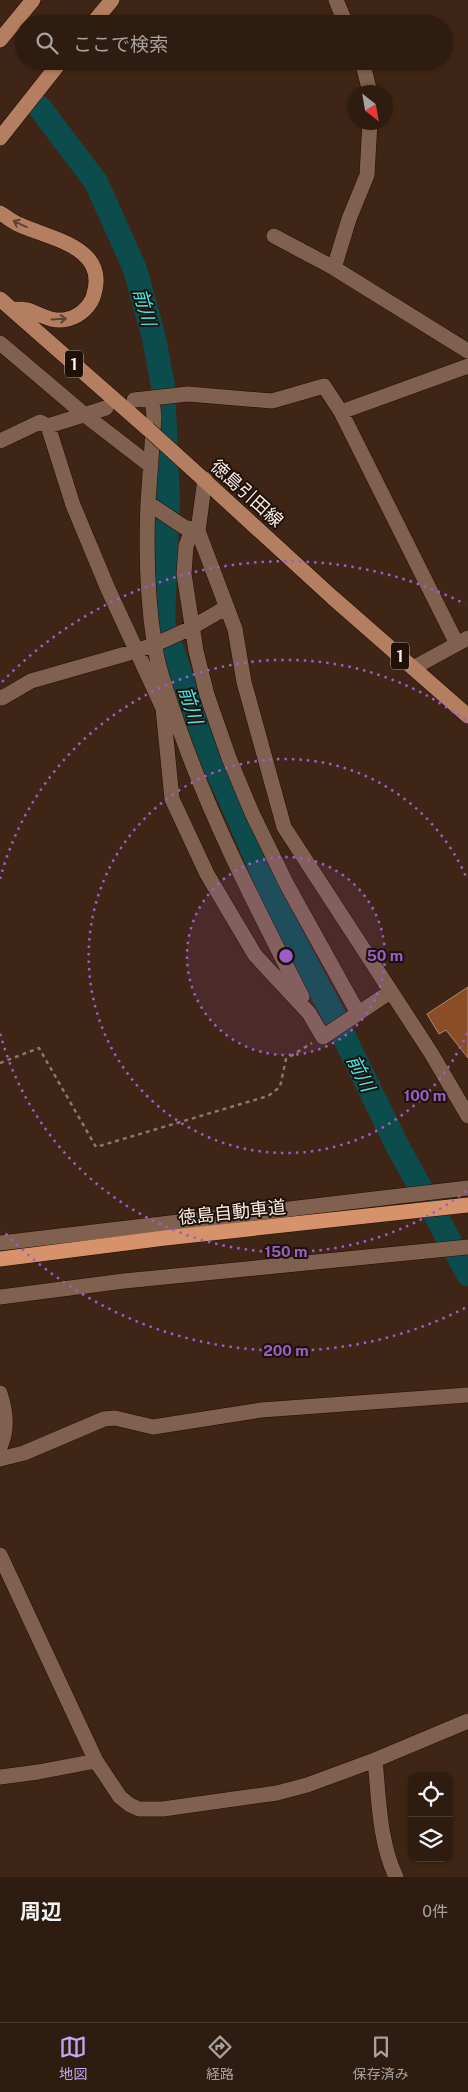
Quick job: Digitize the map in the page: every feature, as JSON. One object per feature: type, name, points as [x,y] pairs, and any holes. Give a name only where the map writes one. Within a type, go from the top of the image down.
[{"type":"highway","name":"徳島自動車道","points":[[0,1259],[165,1238],[468,1204]]},
{"type":"main road","points":[[21,15],[33,0]]},
{"type":"main road","points":[[100,15],[112,0]]},
{"type":"main road","points":[[0,40],[15,22]]},
{"type":"main road","points":[[0,138],[54,70]]},
{"type":"main road","points":[[0,213],[18,224],[70,244],[90,260],[96,272],[97,286],[93,300],[82,312],[68,319],[53,320],[26,309],[12,309]]},
{"type":"main road","name":"徳島引田線","points":[[0,299],[205,480],[332,597],[468,716]]},
{"type":"street","points":[[336,0],[342,15]]},
{"type":"street","points":[[364,70],[368,85]]},
{"type":"street","points":[[334,268],[349,219],[368,175],[370,130]]},
{"type":"street","points":[[274,236],[334,268],[468,351]]},
{"type":"street","points":[[0,343],[85,415],[151,466]]},
{"type":"street","points":[[341,412],[468,366]]},
{"type":"street","points":[[134,400],[188,394],[272,401],[324,386],[341,412],[463,641],[413,668]]},
{"type":"street","points":[[153,398],[151,504],[146,551],[156,643],[165,685],[206,799],[233,862],[309,1012],[324,1036],[390,992]]},
{"type":"street","points":[[0,441],[40,422],[48,426],[106,408]]},
{"type":"street","points":[[48,426],[73,505],[136,651],[163,708],[172,799],[207,874],[256,955],[309,1012]]},
{"type":"street","points":[[205,480],[186,546],[184,574],[191,628],[207,695],[229,758],[252,813],[287,885],[356,1015]]},
{"type":"street","points":[[151,504],[191,529],[227,607],[235,629],[244,682],[284,827],[435,1060],[468,1116]]},
{"type":"street","points":[[0,697],[2,698],[31,681],[136,651],[191,628],[227,607]]},
{"type":"street","points":[[0,1243],[468,1188]]},
{"type":"street","points":[[0,1297],[124,1281],[468,1247]]},
{"type":"street","points":[[0,1393],[6,1417],[5,1433],[0,1447]]},
{"type":"street","points":[[0,1459],[24,1453],[104,1419],[115,1418],[153,1427],[261,1410],[468,1395]]},
{"type":"street","points":[[0,1555],[96,1761],[120,1797],[130,1805],[149,1810],[277,1793],[307,1785],[375,1760],[468,1721]]},
{"type":"street","points":[[375,1760],[381,1823],[391,1866],[396,1877]]},
{"type":"street","points":[[0,1777],[96,1761]]},
{"type":"path","points":[[0,1063],[39,1048],[96,1147],[268,1096],[280,1087],[286,1060],[324,1036]]},
{"type":"building","points":[[468,987],[468,1058],[446,1030],[439,1034],[427,1014]]},
{"type":"waterway","name":"前川","points":[[40,108],[96,182],[135,269],[154,338],[163,386],[168,500],[163,622],[201,734],[285,923],[330,1008],[398,1147],[468,1274]]}]
